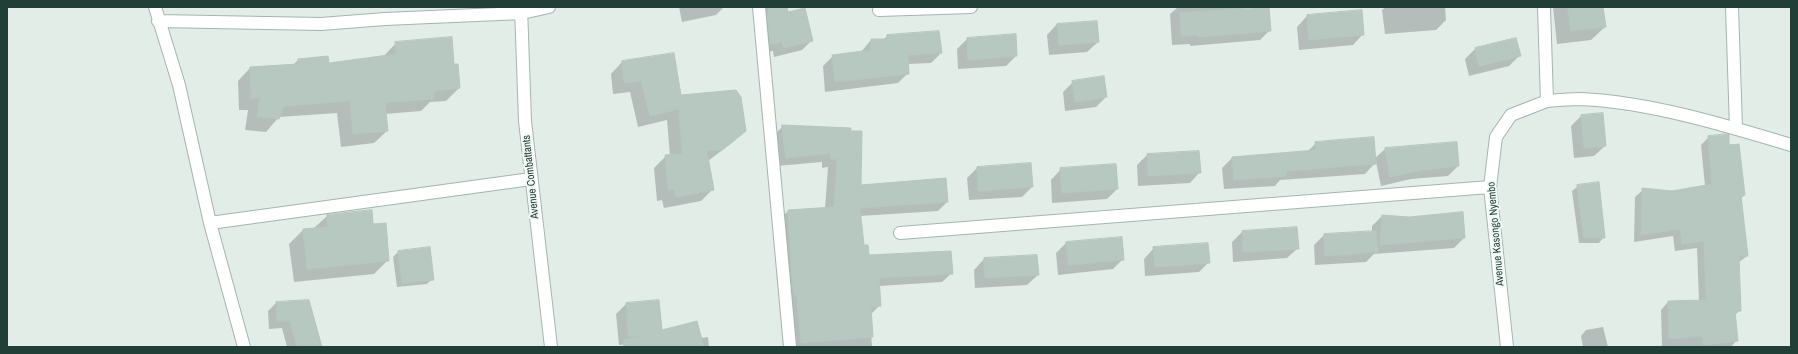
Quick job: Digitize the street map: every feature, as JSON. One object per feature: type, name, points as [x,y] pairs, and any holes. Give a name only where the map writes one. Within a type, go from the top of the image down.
[{"type":"street","points":[[154,7],[179,85],[210,223],[244,347]]},
{"type":"street","points":[[158,21],[321,24],[549,7]]},
{"type":"street","points":[[759,7],[790,347]]},
{"type":"street","points":[[879,10],[971,7]]},
{"type":"street","points":[[1544,7],[1547,101]]},
{"type":"street","points":[[1732,7],[1736,128]]},
{"type":"street","name":"Avenue Combattants","points":[[522,10],[525,121],[550,347]]},
{"type":"street","name":"Avenue Kasongo Nyembo","points":[[1507,347],[1490,187],[1496,137],[1512,115],[1547,101],[1581,99],[1644,107],[1736,128],[1791,145]]},
{"type":"street","points":[[210,223],[531,179]]},
{"type":"street","points":[[900,233],[1490,187]]},
{"type":"building","points":[[768,7],[787,7],[788,12],[805,8],[813,41],[784,48],[782,42],[770,44],[767,12],[769,12]]},
{"type":"building","points":[[1269,7],[1271,31],[1199,37],[1199,35],[1181,36],[1180,13]]},
{"type":"building","points":[[1568,7],[1603,7],[1606,27],[1571,31]]},
{"type":"building","points":[[1362,10],[1364,35],[1309,40],[1307,15]]},
{"type":"building","points":[[1097,21],[1099,42],[1059,45],[1057,24]]},
{"type":"building","points":[[939,31],[942,53],[908,55],[909,74],[835,82],[832,55],[871,50],[871,39],[887,39],[887,35]]},
{"type":"building","points":[[1016,34],[1017,56],[968,60],[967,38]]},
{"type":"building","points":[[452,37],[454,64],[458,64],[460,88],[434,91],[434,99],[385,103],[388,131],[353,134],[350,101],[284,106],[279,119],[257,117],[260,98],[251,98],[250,67],[298,64],[298,59],[328,56],[329,63],[396,54],[395,42]]},
{"type":"building","points":[[1516,38],[1521,56],[1479,66],[1475,48]]},
{"type":"building","points":[[674,53],[681,95],[736,90],[741,97],[746,131],[722,150],[707,151],[714,190],[676,197],[674,189],[668,190],[665,155],[682,154],[679,109],[650,116],[641,81],[624,83],[622,61]]},
{"type":"building","points":[[1104,76],[1107,97],[1075,102],[1072,81]]},
{"type":"building","points":[[1603,113],[1606,146],[1584,148],[1581,115]]},
{"type":"building","points":[[782,125],[851,128],[851,131],[862,131],[861,185],[946,178],[948,202],[860,208],[864,245],[868,245],[869,255],[951,251],[953,274],[879,278],[881,306],[871,307],[873,337],[801,343],[797,295],[794,295],[792,279],[788,210],[834,207],[837,159],[831,159],[831,153],[786,158]]},
{"type":"building","points":[[1729,134],[1729,145],[1739,144],[1745,195],[1741,196],[1748,256],[1739,256],[1741,311],[1735,311],[1738,341],[1703,345],[1702,336],[1669,339],[1668,301],[1706,300],[1704,241],[1682,244],[1680,229],[1641,235],[1642,188],[1672,191],[1712,184],[1708,136]]},
{"type":"building","points":[[1374,137],[1376,164],[1286,171],[1286,176],[1234,180],[1232,157],[1316,150],[1315,142]]},
{"type":"building","points":[[1457,142],[1459,166],[1421,170],[1390,177],[1385,148]]},
{"type":"building","points":[[1199,151],[1201,173],[1148,176],[1147,154]]},
{"type":"building","points":[[1031,163],[1033,187],[978,191],[977,167]]},
{"type":"building","points":[[1116,164],[1118,189],[1062,193],[1060,168]]},
{"type":"building","points":[[1599,182],[1605,238],[1584,238],[1577,185]]},
{"type":"building","points":[[372,210],[373,224],[386,223],[389,261],[307,269],[303,229],[328,227],[327,215]]},
{"type":"building","points":[[1463,212],[1465,238],[1380,245],[1382,215],[1409,217]]},
{"type":"building","points":[[1297,227],[1299,249],[1243,252],[1242,231]]},
{"type":"building","points":[[1376,231],[1378,252],[1325,256],[1324,234]]},
{"type":"building","points":[[1122,237],[1124,260],[1068,265],[1066,242]]},
{"type":"building","points":[[1208,243],[1210,263],[1155,267],[1153,247]]},
{"type":"building","points":[[430,247],[434,280],[402,283],[398,251]]},
{"type":"building","points":[[1037,255],[1039,275],[985,278],[984,258]]},
{"type":"building","points":[[309,300],[322,347],[297,347],[290,321],[277,321],[276,302]]},
{"type":"building","points":[[659,300],[662,330],[697,321],[704,347],[624,347],[623,340],[640,336],[628,336],[626,303]]}]
